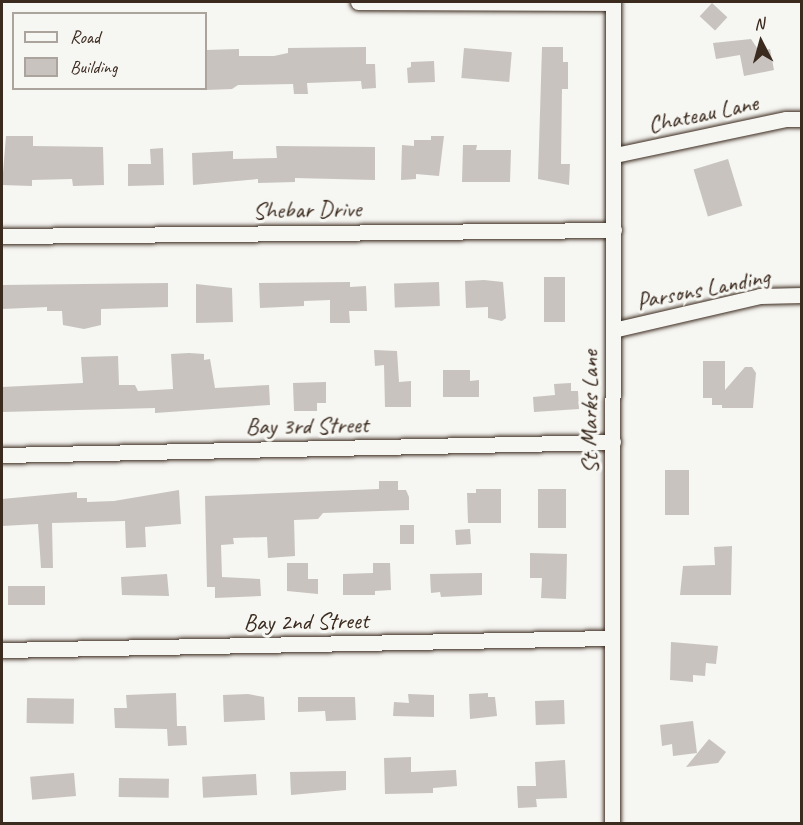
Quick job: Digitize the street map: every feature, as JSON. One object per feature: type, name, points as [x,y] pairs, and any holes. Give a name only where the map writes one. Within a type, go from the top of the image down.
[{"type":"street","points":[[358,2],[613,2]]},
{"type":"street","name":"St Marks Lane","points":[[612,824],[615,155],[613,2]]},
{"type":"street","name":"Chateau Lane","points":[[615,155],[786,119],[801,119]]},
{"type":"street","name":"Shebar Drive","points":[[2,236],[614,230]]},
{"type":"street","name":"Parsons Landing","points":[[613,330],[760,296],[801,295]]},
{"type":"street","name":"Bay 3rd Street","points":[[2,454],[613,442]]},
{"type":"street","name":"Bay 2nd Street","points":[[2,650],[612,638]]},
{"type":"building","points":[[712,3],[727,17],[715,30],[700,16]]},
{"type":"building","points":[[751,39],[759,51],[770,49],[774,70],[744,76],[740,55],[716,59],[713,43]]},
{"type":"building","points":[[366,47],[366,64],[375,64],[376,88],[362,89],[361,81],[307,83],[308,94],[294,94],[293,84],[238,85],[232,89],[207,90],[207,50],[239,49],[239,56],[274,56],[288,53],[288,48]]},
{"type":"building","points":[[542,47],[563,47],[563,62],[568,62],[568,89],[562,89],[561,164],[570,164],[569,185],[538,179]]},
{"type":"building","points":[[464,48],[512,52],[509,82],[461,78]]},
{"type":"building","points":[[434,61],[435,82],[408,83],[407,68],[411,67],[411,62]]},
{"type":"building","points":[[6,136],[33,136],[33,146],[103,147],[104,185],[73,186],[72,179],[32,180],[32,186],[2,185]]},
{"type":"building","points":[[431,136],[444,136],[439,176],[416,174],[416,179],[401,180],[402,145],[414,146],[414,140],[431,140]]},
{"type":"building","points":[[463,145],[477,145],[476,150],[511,150],[510,182],[462,182]]},
{"type":"building","points":[[276,146],[375,147],[375,180],[295,178],[295,182],[258,183],[258,179],[193,185],[192,153],[233,151],[233,159],[277,158]]},
{"type":"building","points":[[163,148],[164,185],[128,186],[128,164],[151,164],[150,149]]},
{"type":"building","points":[[728,159],[742,206],[708,216],[694,170]]},
{"type":"building","points":[[544,277],[565,277],[565,322],[544,322]]},
{"type":"building","points":[[465,281],[503,282],[506,318],[502,321],[488,318],[488,307],[466,308]]},
{"type":"building","points":[[350,282],[350,287],[366,286],[367,311],[349,311],[350,323],[330,323],[330,300],[304,301],[304,306],[260,308],[259,283]]},
{"type":"building","points":[[439,282],[440,306],[395,308],[394,284]]},
{"type":"building","points":[[168,283],[168,307],[101,309],[101,325],[84,329],[63,325],[62,311],[47,311],[47,307],[2,309],[2,285]]},
{"type":"building","points":[[196,284],[232,288],[233,322],[196,323]]},
{"type":"building","points":[[374,350],[397,351],[399,382],[411,381],[411,407],[385,407],[384,365],[375,366]]},
{"type":"building","points":[[171,354],[204,354],[204,360],[210,359],[215,388],[269,385],[270,405],[155,413],[155,408],[2,412],[2,387],[83,383],[81,357],[118,356],[119,385],[135,385],[138,391],[173,389]]},
{"type":"building","points":[[703,361],[725,361],[725,390],[745,367],[752,367],[756,373],[753,408],[722,408],[722,405],[712,405],[712,398],[703,398]]},
{"type":"building","points":[[443,370],[470,370],[470,381],[479,380],[479,397],[443,397]]},
{"type":"building","points":[[326,382],[326,403],[317,403],[317,411],[294,411],[293,383]]},
{"type":"building","points":[[571,383],[571,391],[578,391],[579,409],[534,412],[533,397],[555,395],[554,384]]},
{"type":"building","points":[[665,470],[689,470],[689,515],[665,515]]},
{"type":"building","points":[[379,481],[398,481],[398,490],[406,490],[409,497],[409,510],[323,513],[318,519],[294,520],[295,556],[268,558],[267,537],[233,538],[234,544],[221,545],[222,577],[260,579],[261,596],[215,598],[215,587],[207,587],[205,496],[379,489]]},
{"type":"building","points":[[476,489],[501,489],[501,523],[468,523],[467,493],[476,493]]},
{"type":"building","points":[[538,489],[566,489],[566,528],[538,528]]},
{"type":"building","points":[[179,490],[181,524],[145,527],[146,547],[126,548],[125,521],[52,523],[53,568],[41,568],[38,524],[2,526],[2,499],[77,492],[77,498],[87,498],[87,502],[114,501]]},
{"type":"building","points":[[400,525],[414,525],[414,544],[400,544]]},
{"type":"building","points":[[470,529],[471,544],[456,545],[455,530]]},
{"type":"building","points":[[732,546],[731,595],[680,595],[683,566],[715,565],[714,547]]},
{"type":"building","points":[[530,553],[567,554],[566,599],[541,598],[542,578],[530,578]]},
{"type":"building","points":[[287,563],[308,563],[308,579],[318,579],[318,594],[287,591]]},
{"type":"building","points":[[373,563],[390,563],[391,590],[375,591],[375,595],[343,595],[343,574],[373,573]]},
{"type":"building","points":[[482,573],[482,595],[441,597],[440,592],[431,593],[430,574]]},
{"type":"building","points":[[167,574],[169,596],[122,595],[121,577]]},
{"type":"building","points":[[8,586],[45,586],[45,605],[8,605]]},
{"type":"building","points":[[671,642],[718,646],[716,664],[706,663],[705,676],[693,675],[693,682],[670,680]]},
{"type":"building","points":[[176,693],[177,726],[186,726],[187,745],[168,746],[167,729],[115,728],[114,708],[127,708],[126,695]]},
{"type":"building","points":[[488,693],[488,697],[495,697],[497,716],[470,719],[469,694]]},
{"type":"building","points":[[248,694],[264,697],[265,720],[224,722],[223,695]]},
{"type":"building","points":[[408,694],[434,695],[434,717],[393,716],[394,702],[409,703]]},
{"type":"building","points":[[298,697],[355,697],[356,720],[326,721],[325,711],[298,712]]},
{"type":"building","points":[[27,698],[74,699],[74,724],[27,723]]},
{"type":"building","points":[[564,700],[565,724],[536,725],[535,701]]},
{"type":"building","points":[[693,721],[697,753],[673,756],[672,744],[662,746],[660,725]]},
{"type":"building","points":[[709,739],[726,752],[718,763],[686,767]]},
{"type":"building","points":[[411,757],[411,772],[456,770],[457,786],[433,788],[433,793],[385,794],[384,758]]},
{"type":"building","points":[[565,760],[567,798],[536,799],[537,807],[518,808],[517,786],[536,786],[535,762]]},
{"type":"building","points":[[346,771],[346,790],[291,795],[290,772]]},
{"type":"building","points":[[74,773],[76,796],[32,800],[30,777]]},
{"type":"building","points":[[256,774],[257,795],[203,798],[202,777]]},
{"type":"building","points":[[119,778],[169,779],[169,798],[119,797]]}]
